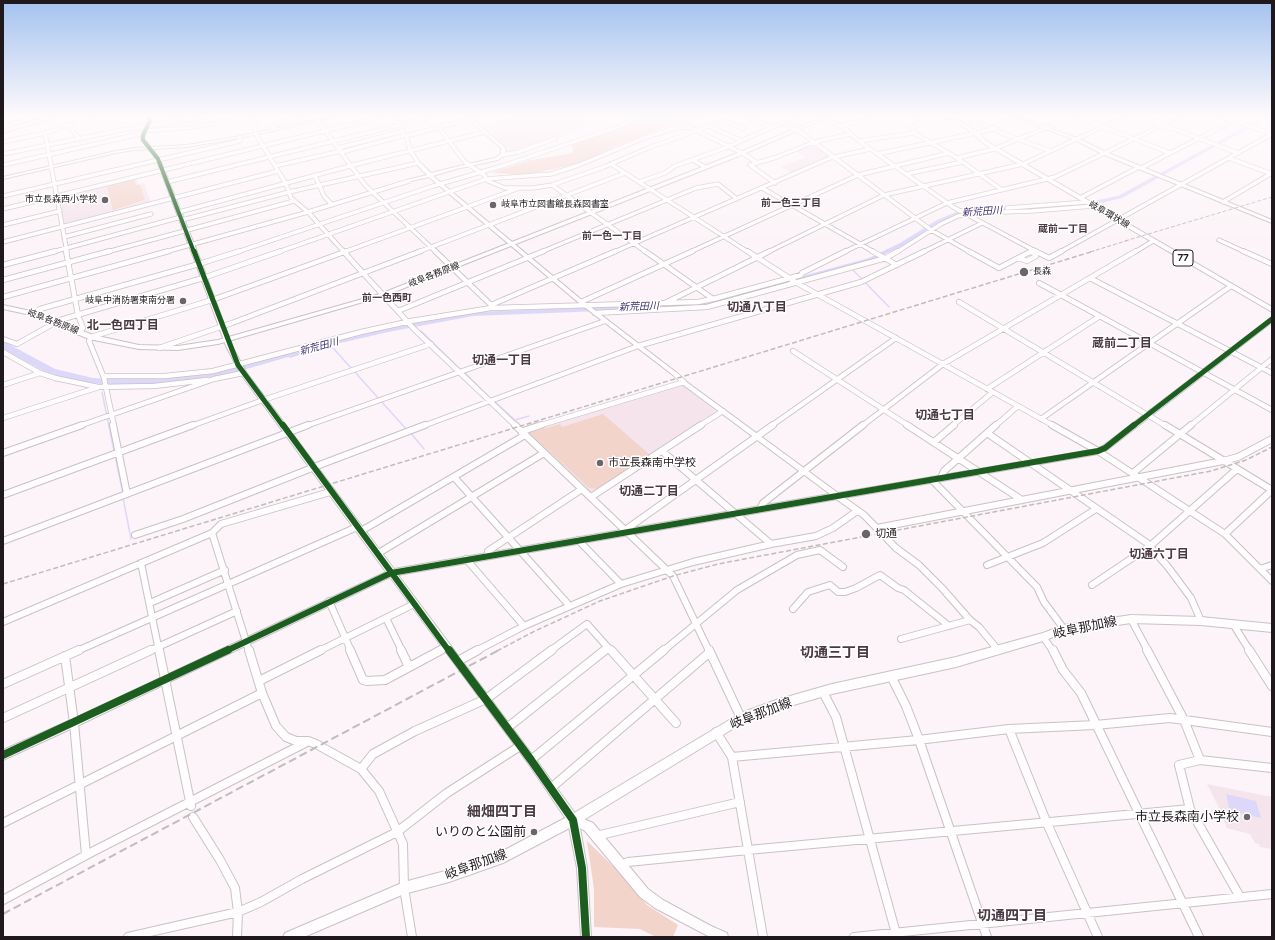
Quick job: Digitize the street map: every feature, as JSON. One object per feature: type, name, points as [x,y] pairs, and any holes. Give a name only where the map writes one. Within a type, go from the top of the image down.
[{"type":"main road","name":"岐阜各務原線","points":[[3,307],[34,313],[91,337],[140,347],[191,347],[228,340],[382,295],[724,160]]},
{"type":"main road","name":"岐阜環状線","points":[[1016,160],[1272,310]]},
{"type":"main road","name":"岐阜那加線","points":[[289,937],[404,888],[448,876],[498,859],[573,820],[741,718],[776,705],[823,692],[956,662],[1043,637],[1064,629],[1131,619],[1201,621],[1272,628]]},
{"type":"street","points":[[3,165],[25,160]]},
{"type":"street","points":[[51,160],[56,196],[60,211],[78,315],[83,328],[79,332]]},
{"type":"street","points":[[3,177],[80,160]]},
{"type":"street","points":[[3,196],[158,160],[192,244],[203,278],[222,327],[240,369],[330,492],[486,699],[573,820],[582,868],[586,935]]},
{"type":"street","points":[[3,209],[205,160]]},
{"type":"street","points":[[167,182],[257,160]]},
{"type":"street","points":[[271,160],[286,184],[291,198],[308,212],[408,323],[673,576],[741,718]]},
{"type":"street","points":[[275,166],[300,160]]},
{"type":"street","points":[[347,160],[372,192],[394,211],[491,307]]},
{"type":"street","points":[[3,265],[150,225],[286,184],[377,160]]},
{"type":"street","points":[[416,160],[430,175],[594,312],[684,382],[857,510],[896,548],[919,565],[942,588],[970,620],[979,627],[998,650]]},
{"type":"street","points":[[463,160],[481,172],[486,179],[498,186],[505,188],[519,188],[552,185],[621,160]]},
{"type":"street","points":[[3,297],[308,212],[469,164],[491,160]]},
{"type":"street","points":[[34,313],[75,299],[199,264],[518,160]]},
{"type":"street","points":[[3,339],[16,344],[56,322],[203,278],[486,179],[551,174],[591,160]]},
{"type":"street","points":[[639,182],[666,173],[675,166],[693,160],[706,167]]},
{"type":"street","points":[[765,160],[750,165],[775,182]]},
{"type":"street","points":[[491,307],[827,160]]},
{"type":"street","points":[[838,160],[931,231],[999,268],[1034,250]]},
{"type":"street","points":[[886,160],[960,211],[1049,258],[1226,160]]},
{"type":"street","points":[[585,304],[664,264],[858,176],[920,160]]},
{"type":"street","points":[[960,160],[1002,190]]},
{"type":"street","points":[[665,303],[884,196],[922,186],[1023,164],[1032,160]]},
{"type":"street","points":[[3,453],[240,369],[361,332],[491,307],[698,302],[713,299],[801,275],[802,273],[861,243],[947,203],[1049,180],[1090,160]]},
{"type":"street","points":[[1120,160],[1272,222]]},
{"type":"street","points":[[1080,198],[1156,160]]},
{"type":"street","points":[[1234,160],[1271,173]]},
{"type":"street","points":[[906,174],[963,162]]},
{"type":"street","points":[[181,216],[358,176],[419,164]]},
{"type":"street","points":[[611,164],[798,283],[1098,451],[1133,473],[1191,510],[1225,534],[1272,581]]},
{"type":"street","points":[[3,242],[278,171]]},
{"type":"street","points":[[157,348],[222,327],[625,173]]},
{"type":"street","points":[[1223,202],[1271,173]]},
{"type":"street","points":[[315,176],[318,186],[332,205]]},
{"type":"street","points":[[398,311],[696,188],[718,184],[737,199]]},
{"type":"street","points":[[552,185],[713,299]]},
{"type":"street","points":[[127,494],[120,452],[110,415],[104,377],[89,341],[91,337],[212,300],[519,188]]},
{"type":"street","points":[[762,188],[897,264]]},
{"type":"street","points":[[3,280],[294,201]]},
{"type":"street","points":[[960,211],[1086,202]]},
{"type":"street","points":[[150,225],[152,204]]},
{"type":"street","points":[[594,312],[707,307],[798,283],[885,257],[950,219],[966,214],[1094,206]]},
{"type":"street","points":[[3,226],[60,211]]},
{"type":"street","points":[[64,237],[151,214]]},
{"type":"street","points":[[135,535],[184,519],[313,468],[638,346],[865,281],[982,223]]},
{"type":"street","points":[[1219,240],[1272,264]]},
{"type":"street","points":[[760,509],[763,503],[943,364],[1154,241]]},
{"type":"street","points":[[1090,278],[1272,373]]},
{"type":"street","points":[[1039,283],[1272,410]]},
{"type":"street","points":[[1041,419],[1232,286]]},
{"type":"street","points":[[959,302],[1272,490],[1225,534]]},
{"type":"street","points":[[987,389],[1100,316]]},
{"type":"street","points":[[3,755],[391,573],[627,531],[1098,451],[1105,448],[1272,319]]},
{"type":"street","points":[[3,541],[287,433],[605,320]]},
{"type":"street","points":[[627,531],[628,528],[896,338]]},
{"type":"street","points":[[3,495],[263,400],[431,344]]},
{"type":"street","points":[[793,351],[1022,500]]},
{"type":"street","points":[[5,354],[40,373],[62,380],[99,387]]},
{"type":"street","points":[[1133,473],[1272,359]]},
{"type":"street","points":[[104,377],[165,376],[240,369]]},
{"type":"street","points":[[3,385],[40,373]]},
{"type":"street","points":[[3,418],[99,387],[154,386],[214,379]]},
{"type":"street","points":[[3,684],[229,584],[359,529],[454,477],[524,434],[526,430],[684,382]]},
{"type":"street","points":[[934,442],[993,392]]},
{"type":"street","points":[[941,478],[944,471],[1018,406]]},
{"type":"street","points":[[591,497],[723,411]]},
{"type":"street","points":[[987,433],[1150,546],[1191,598],[1201,621]]},
{"type":"street","points":[[877,528],[1223,461],[1238,457],[1272,439]]},
{"type":"street","points":[[662,451],[771,544]]},
{"type":"street","points":[[377,554],[544,453]]},
{"type":"street","points":[[1092,585],[1150,546],[1237,469]]},
{"type":"street","points":[[454,477],[568,606]]},
{"type":"street","points":[[932,480],[1037,587],[1044,602],[1064,629]]},
{"type":"street","points":[[488,555],[488,551],[582,489]]},
{"type":"street","points":[[3,622],[212,533],[221,524],[330,492]]},
{"type":"street","points":[[987,565],[1043,543],[1096,509]]},
{"type":"street","points":[[458,662],[524,626],[622,584],[666,569],[771,544],[824,534],[857,510]]},
{"type":"street","points":[[212,533],[247,640],[262,694],[276,726],[286,737],[296,741],[316,744],[361,769],[379,791],[403,844],[404,888],[412,937]]},
{"type":"street","points":[[578,540],[622,584]]},
{"type":"street","points":[[531,760],[737,590],[797,555],[820,550],[843,568]]},
{"type":"street","points":[[466,559],[524,626]]},
{"type":"street","points":[[141,563],[190,804]]},
{"type":"street","points":[[1260,569],[1272,565]]},
{"type":"street","points":[[150,603],[224,570]]},
{"type":"street","points":[[793,609],[808,592],[830,585],[838,592],[844,592],[856,588],[880,575],[898,588],[910,594],[949,626]]},
{"type":"street","points":[[329,601],[363,680],[385,680],[447,647]]},
{"type":"street","points":[[258,681],[414,604]]},
{"type":"street","points":[[3,718],[237,611]]},
{"type":"street","points":[[386,618],[409,667]]},
{"type":"street","points":[[1131,619],[1184,720],[1200,760]]},
{"type":"street","points":[[901,639],[970,620]]},
{"type":"street","points":[[361,769],[373,754],[416,731],[486,699],[587,624],[676,722]]},
{"type":"street","points":[[1233,624],[1271,683]]},
{"type":"street","points":[[1043,637],[1052,649],[1063,670],[1080,693],[1199,937]]},
{"type":"street","points":[[507,728],[608,648]]},
{"type":"street","points":[[551,788],[710,652]]},
{"type":"street","points":[[65,656],[74,723],[86,855]]},
{"type":"street","points":[[891,676],[906,706],[918,737],[987,937]]},
{"type":"street","points":[[823,692],[836,717],[897,935]]},
{"type":"street","points":[[3,824],[262,694]]},
{"type":"street","points":[[732,756],[918,740],[1009,729],[1095,725],[1170,718],[1272,732]]},
{"type":"street","points":[[1009,729],[1046,821],[1098,937]]},
{"type":"street","points":[[716,732],[732,756],[763,937]]},
{"type":"street","points":[[3,900],[86,855],[190,804],[308,742]]},
{"type":"street","points":[[128,937],[238,912],[261,902],[302,879],[397,832],[447,793],[520,746]]},
{"type":"street","points":[[1240,897],[1190,809],[1179,766],[1200,760],[1272,768]]},
{"type":"street","points":[[596,836],[740,802]]},
{"type":"street","points":[[622,865],[628,862],[869,838],[1190,809]]},
{"type":"street","points":[[193,817],[220,860],[235,888],[238,912],[237,937]]},
{"type":"street","points":[[573,820],[589,827],[644,893],[659,904],[723,937]]},
{"type":"street","points":[[854,937],[897,935],[982,923],[1272,894]]},
{"type":"shaded area","points":[[531,160],[587,160],[581,163],[526,175],[491,173]]},
{"type":"shaded area","points":[[799,160],[826,160],[794,174],[781,167]]},
{"type":"shaded area","name":"市立長森西小学校","points":[[136,177],[138,184],[144,183],[151,203],[63,225],[59,196]]},
{"type":"shaded area","points":[[134,180],[136,185],[140,185],[145,200],[113,210],[107,187]]},
{"type":"shaded area","points":[[3,341],[55,369],[93,378],[110,379],[157,379],[222,371],[301,350],[302,353],[226,375],[156,384],[112,385],[79,382],[45,372],[3,349]]},
{"type":"shaded area","name":"市立長森南中学校","points":[[682,385],[717,412],[593,494],[528,433],[529,431]]},
{"type":"shaded area","points":[[603,414],[650,455],[598,489],[589,488],[529,433],[560,424],[562,427]]},
{"type":"shaded area","name":"市立長森南小学校","points":[[1207,784],[1272,797],[1272,849],[1260,847],[1259,844],[1255,843],[1250,834],[1227,828]]},
{"type":"shaded area","points":[[1226,794],[1256,801],[1261,818],[1230,811]]},
{"type":"shaded area","points":[[587,841],[616,869],[647,905],[678,925],[673,937],[656,937],[640,929],[594,927],[594,889]]},
{"type":"waterway","name":"新荒田川","points":[[1041,207],[1093,203],[1120,197],[1188,160]]},
{"type":"waterway","name":"新荒田川","points":[[290,355],[335,342],[388,330],[473,314],[703,305],[871,259],[902,244],[939,221],[958,213],[1018,208]]},
{"type":"waterway","points":[[853,270],[889,307]]},
{"type":"waterway","points":[[421,331],[461,370]]},
{"type":"waterway","points":[[333,348],[352,369]]},
{"type":"waterway","points":[[355,372],[379,399]]},
{"type":"waterway","points":[[464,372],[491,399]]},
{"type":"waterway","points":[[102,392],[114,451]]},
{"type":"waterway","points":[[381,401],[407,430]]},
{"type":"waterway","points":[[494,401],[515,420],[529,416]]},
{"type":"waterway","points":[[410,432],[424,449]]},
{"type":"waterway","points":[[115,455],[123,494]]},
{"type":"waterway","points":[[123,498],[131,539]]},
{"type":"railway","points":[[1125,241],[1272,197]]},
{"type":"railway","points":[[1090,252],[1129,240]]},
{"type":"railway","points":[[3,584],[1094,251]]},
{"type":"railway","points":[[497,651],[535,631],[600,601],[673,576],[718,564],[1211,471],[1246,460],[1272,447]]},
{"type":"railway","points":[[3,914],[499,650]]},
{"type":"cycle path","points":[[158,160],[238,365],[531,760],[573,820],[582,868],[586,937]]},
{"type":"cycle path","points":[[3,755],[391,573],[1098,451],[1105,448],[1272,319]]},
{"type":"place","name":"市立長森西小学校","points":[[105,200]]},
{"type":"place","name":"岐阜市立図書館長森図書室","points":[[493,205]]},
{"type":"place","name":"長森","points":[[1024,272]]},
{"type":"place","name":"岐阜中消防署東南分署","points":[[183,301]]},
{"type":"place","name":"市立長森南中学校","points":[[600,463]]},
{"type":"place","name":"切通","points":[[866,534]]},
{"type":"place","name":"市立長森南小学校","points":[[1247,817]]},
{"type":"place","name":"いりのと公園前","points":[[534,832]]},
{"type":"district","name":"前一色三丁目","points":[[791,203]]},
{"type":"district","name":"蔵前一丁目","points":[[1063,229]]},
{"type":"district","name":"前一色一丁目","points":[[612,236]]},
{"type":"district","name":"前一色西町","points":[[387,298]]},
{"type":"district","name":"切通八丁目","points":[[757,308]]},
{"type":"district","name":"北一色四丁目","points":[[123,326]]},
{"type":"district","name":"蔵前二丁目","points":[[1122,344]]},
{"type":"district","name":"切通一丁目","points":[[502,361]]},
{"type":"district","name":"切通七丁目","points":[[945,416]]},
{"type":"district","name":"切通二丁目","points":[[649,492]]},
{"type":"district","name":"切通六丁目","points":[[1159,555]]},
{"type":"district","name":"切通三丁目","points":[[835,653]]},
{"type":"district","name":"細畑四丁目","points":[[502,812]]},
{"type":"district","name":"切通四丁目","points":[[1012,916]]}]
